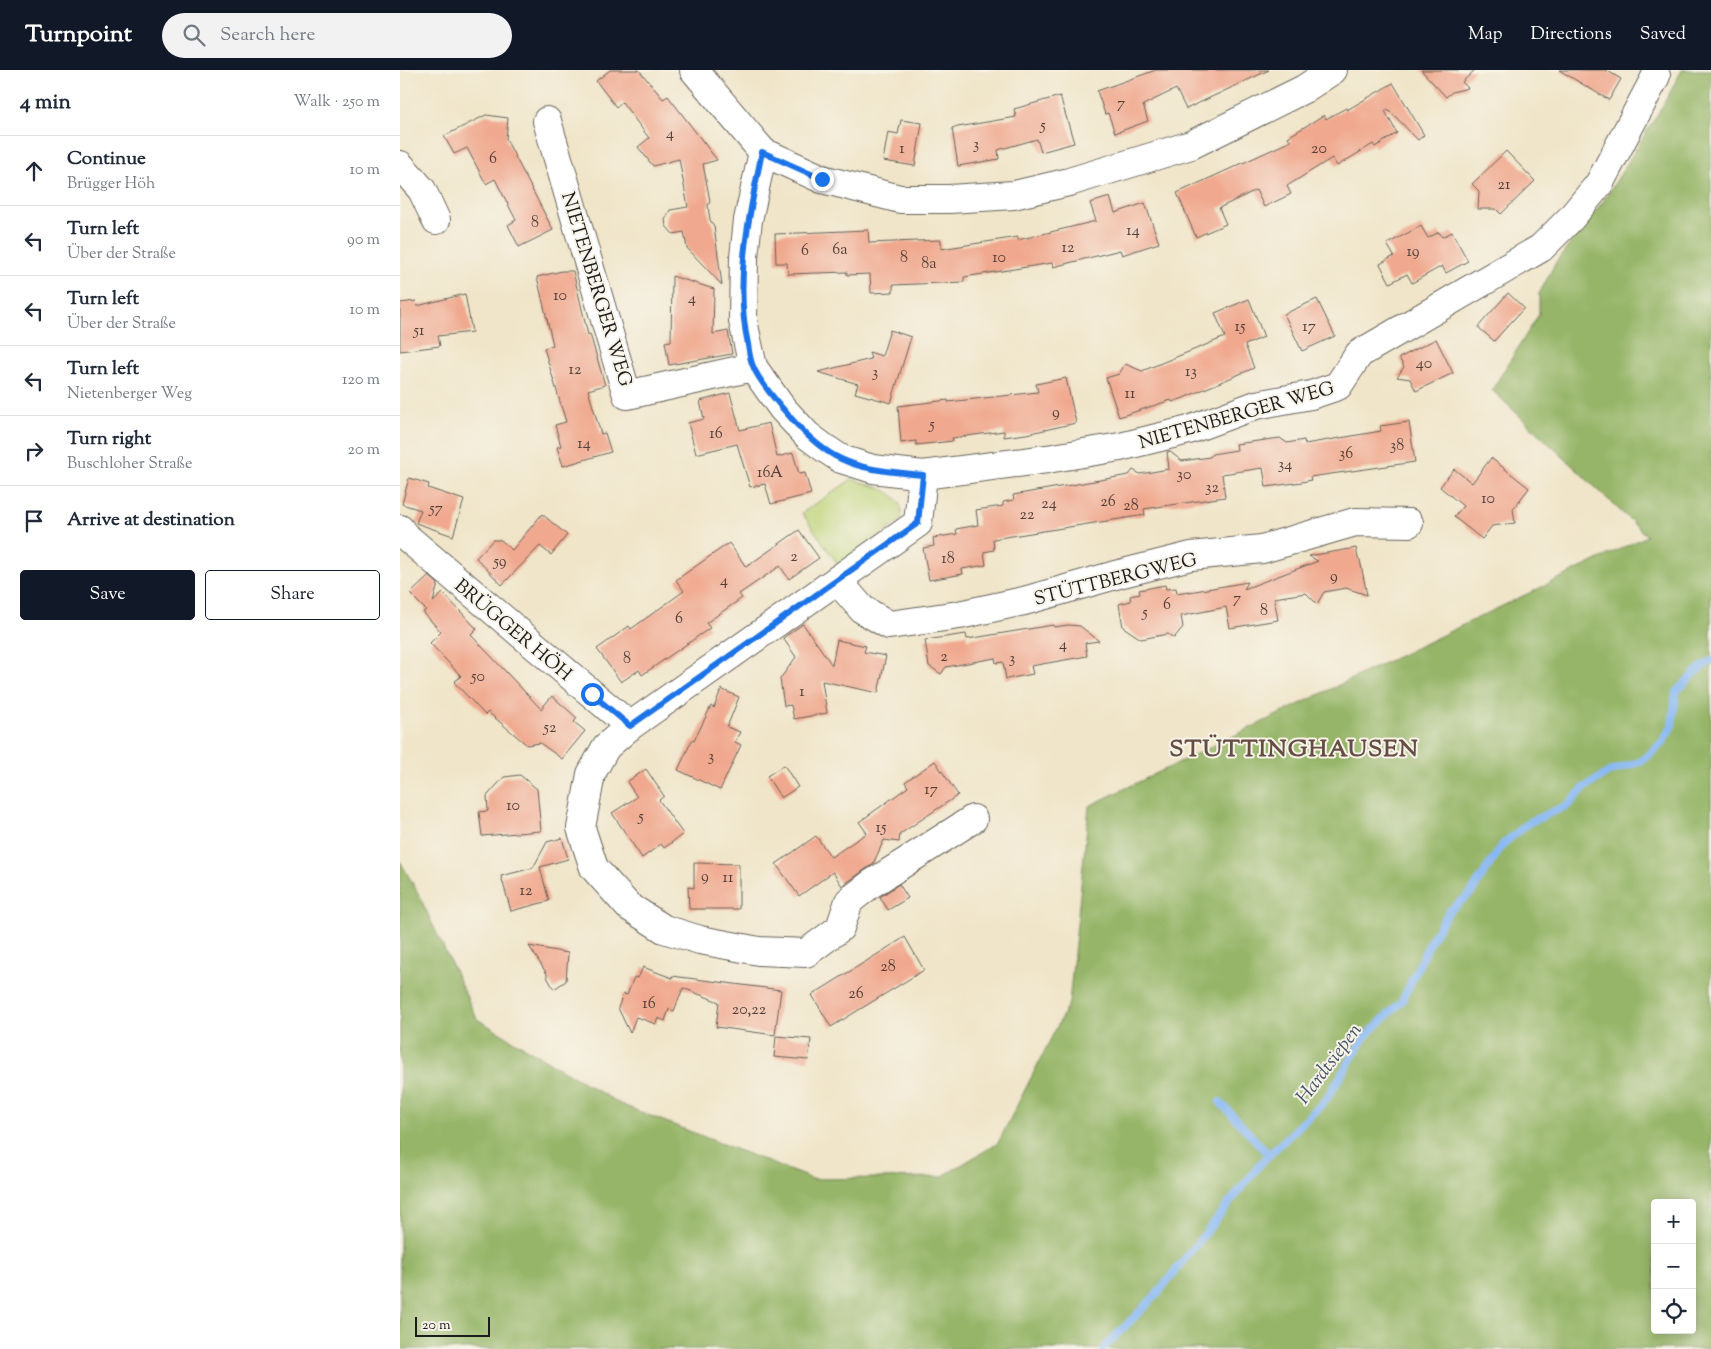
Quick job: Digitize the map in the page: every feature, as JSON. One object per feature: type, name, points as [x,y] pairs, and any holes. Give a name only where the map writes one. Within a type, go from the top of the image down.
[{"type":"street","points":[[694,70],[762,152],[822,179],[900,200],[949,200],[1014,195],[1069,182],[1191,145],[1304,89],[1332,70]]},
{"type":"street","name":"NIETENBERGER WEG","points":[[762,152],[748,220],[744,258],[743,321],[753,367],[782,408],[807,435],[841,459],[873,469],[923,475],[1047,459],[1120,447],[1189,430],[1256,405],[1311,395],[1338,386],[1359,354],[1541,248],[1571,218],[1599,184],[1656,76]]},
{"type":"street","name":"NIETENBERGER WEG","points":[[547,121],[627,395],[753,367]]},
{"type":"street","points":[[400,165],[422,190],[436,220]]},
{"type":"street","points":[[923,475],[918,523],[630,726],[606,747],[591,774],[581,828],[594,868],[628,906],[664,929],[700,940],[759,951],[806,953],[840,928],[849,900],[973,819]]},
{"type":"street","name":"STÜTTBERGWEG","points":[[837,580],[862,609],[889,624],[959,615],[1024,601],[1191,556],[1262,549],[1355,522],[1409,523]]},
{"type":"street","name":"BRÜGGER HÖH","points":[[400,529],[404,535],[450,576],[630,726]]},
{"type":"green space","points":[[1682,70],[1711,70],[1711,1349],[400,1349],[400,861],[417,891],[477,1019],[620,1104],[812,1179],[941,1177],[998,1143],[1069,1003],[1089,806],[1647,536],[1492,390],[1539,314],[1539,294],[1556,262],[1605,199],[1662,107]]},
{"type":"green space","points":[[852,479],[887,491],[894,496],[899,502],[901,520],[840,567],[802,513]]},
{"type":"building","points":[[610,70],[639,70],[663,99],[668,96],[717,160],[703,164],[710,201],[708,206],[710,220],[714,226],[722,285],[687,248],[684,232],[673,234],[666,226],[665,220],[670,210],[688,207],[679,159],[653,166],[638,147],[649,138],[622,102],[616,107],[596,81]]},
{"type":"building","points":[[1156,70],[1269,70],[1186,109],[1176,89],[1143,105],[1148,121],[1115,133],[1108,113],[1105,114],[1097,91]]},
{"type":"building","points":[[1421,70],[1475,70],[1462,82],[1468,88],[1452,92],[1446,97]]},
{"type":"building","points":[[1559,70],[1606,70],[1621,79],[1609,100]]},
{"type":"building","points":[[1393,83],[1424,135],[1418,140],[1388,109],[1385,111],[1397,133],[1375,147],[1373,144],[1337,166],[1332,158],[1287,186],[1291,194],[1264,207],[1256,190],[1219,208],[1226,224],[1196,237],[1177,193],[1291,141],[1288,137],[1324,115],[1326,119],[1346,108],[1347,110]]},
{"type":"building","points":[[1060,96],[1074,143],[1041,152],[1037,139],[998,150],[999,159],[958,166],[952,128],[1016,117],[1014,109]]},
{"type":"building","points":[[486,115],[508,118],[506,139],[553,230],[519,247],[508,225],[516,220],[495,179],[486,184],[467,148],[454,154],[444,136]]},
{"type":"building","points":[[901,120],[922,123],[915,166],[883,161],[888,132],[898,134]]},
{"type":"building","points":[[1506,151],[1535,181],[1501,214],[1496,209],[1478,209],[1479,191],[1472,184]]},
{"type":"building","points":[[1110,197],[1115,213],[1145,203],[1159,243],[1122,255],[1120,250],[1053,267],[1052,263],[964,277],[964,282],[893,285],[893,292],[871,293],[870,274],[847,275],[847,272],[788,274],[787,263],[776,263],[775,234],[868,230],[869,243],[941,240],[941,249],[1018,237],[1018,240],[1096,221],[1090,203]]},
{"type":"building","points":[[1421,226],[1428,238],[1439,232],[1442,237],[1452,232],[1468,261],[1446,273],[1442,266],[1412,283],[1407,274],[1390,283],[1380,264],[1394,256],[1387,244]]},
{"type":"building","points":[[562,271],[573,271],[588,335],[590,334],[605,385],[588,390],[601,434],[605,433],[611,452],[563,466],[557,447],[561,446],[555,425],[566,422],[544,348],[553,345],[537,277]]},
{"type":"building","points":[[672,276],[714,289],[713,334],[728,331],[732,354],[669,365],[665,342],[671,341]]},
{"type":"building","points":[[1508,293],[1524,308],[1494,341],[1478,327]]},
{"type":"building","points":[[465,294],[472,332],[438,336],[440,346],[400,351],[400,303],[416,301],[417,306]]},
{"type":"building","points":[[1249,299],[1264,337],[1245,345],[1254,368],[1181,399],[1172,402],[1171,400],[1119,417],[1106,378],[1119,374],[1125,364],[1142,371],[1225,337],[1215,313]]},
{"type":"building","points":[[1317,299],[1335,336],[1302,351],[1284,314]]},
{"type":"building","points":[[890,330],[911,337],[891,403],[855,393],[858,384],[818,372],[871,359],[869,352],[882,356]]},
{"type":"building","points":[[1436,339],[1453,373],[1416,391],[1410,379],[1397,377],[1404,367],[1399,358]]},
{"type":"building","points":[[1066,378],[1076,423],[1004,437],[1004,431],[952,438],[953,441],[916,445],[916,441],[901,443],[898,406],[1038,392],[1036,384]]},
{"type":"building","points":[[730,393],[740,430],[769,423],[777,457],[793,453],[799,474],[805,473],[811,494],[771,504],[765,484],[750,487],[737,444],[696,454],[688,423],[704,419],[700,401]]},
{"type":"building","points":[[1409,422],[1415,462],[1310,477],[1311,480],[1266,487],[1263,468],[1222,474],[1225,497],[1144,509],[1145,515],[993,539],[994,550],[984,552],[986,565],[962,569],[963,574],[929,580],[923,548],[934,546],[933,538],[957,534],[956,529],[978,525],[976,510],[1003,506],[1003,502],[1014,500],[1013,495],[1129,475],[1133,470],[1140,474],[1169,469],[1167,452],[1169,451],[1182,461],[1210,457],[1212,454],[1237,450],[1236,444],[1280,438],[1287,443],[1304,440],[1305,444],[1381,431],[1380,426]]},
{"type":"building","points":[[1491,458],[1529,488],[1513,509],[1515,523],[1492,526],[1482,539],[1454,517],[1463,506],[1440,487],[1454,469],[1472,483]]},
{"type":"building","points":[[409,478],[429,484],[428,488],[464,500],[453,536],[416,523],[421,510],[402,504]]},
{"type":"building","points":[[542,514],[567,535],[551,555],[540,546],[502,585],[476,558],[493,540],[501,540],[512,550]]},
{"type":"building","points":[[799,530],[819,558],[789,579],[780,566],[739,594],[742,598],[706,623],[710,628],[642,675],[639,670],[621,682],[597,649],[629,626],[631,629],[684,591],[676,580],[729,543],[746,567]]},
{"type":"building","points":[[1356,548],[1367,595],[1346,588],[1324,592],[1317,604],[1306,593],[1274,598],[1278,620],[1230,628],[1226,607],[1181,616],[1183,627],[1174,638],[1168,634],[1141,639],[1123,627],[1119,604],[1131,601],[1130,596],[1140,594],[1139,590],[1165,585],[1166,589],[1176,588],[1177,593],[1248,582],[1244,589],[1318,561],[1309,556]]},
{"type":"building","points":[[429,576],[438,584],[433,602],[443,593],[477,629],[471,635],[541,709],[552,696],[577,718],[574,722],[585,731],[562,759],[540,743],[527,745],[488,712],[485,715],[454,682],[461,676],[430,643],[441,632],[423,612],[426,610],[410,594]]},
{"type":"building","points":[[803,624],[832,665],[837,640],[866,646],[864,652],[886,656],[878,693],[822,681],[827,713],[794,719],[791,705],[784,706],[780,679],[796,657],[783,638]]},
{"type":"building","points":[[1053,625],[1054,627],[1080,626],[1099,641],[1085,643],[1087,656],[1031,666],[1033,674],[1006,679],[1003,662],[996,663],[995,658],[946,667],[941,674],[929,666],[925,640],[966,634],[967,639]]},
{"type":"building","points":[[721,689],[739,697],[727,727],[740,732],[735,742],[741,745],[720,790],[678,770],[711,706],[714,708]]},
{"type":"building","points":[[935,761],[958,795],[900,834],[899,842],[884,840],[873,864],[842,886],[833,872],[799,896],[776,864],[816,836],[831,857],[867,833],[859,822],[908,787],[905,782]]},
{"type":"building","points":[[784,765],[798,787],[781,798],[767,776]]},
{"type":"building","points":[[646,769],[664,796],[659,800],[683,834],[664,848],[661,844],[642,858],[612,813],[637,797],[627,782]]},
{"type":"building","points":[[520,775],[537,789],[541,831],[482,836],[479,812],[488,811],[487,796],[504,777]]},
{"type":"building","points":[[562,838],[568,859],[540,867],[549,901],[511,911],[501,876],[533,868],[547,842]]},
{"type":"building","points":[[694,863],[739,864],[739,909],[689,909],[688,887],[694,888]]},
{"type":"building","points":[[899,884],[908,898],[888,910],[880,897]]},
{"type":"building","points":[[905,937],[924,970],[831,1027],[812,995]]},
{"type":"building","points":[[529,946],[568,953],[566,981],[554,989]]},
{"type":"building","points":[[643,967],[672,978],[672,976],[781,990],[775,1035],[716,1027],[719,1002],[683,988],[674,1011],[669,1009],[665,1021],[658,1018],[656,1024],[636,1017],[630,1033],[618,1008],[623,994],[627,995],[634,977],[638,978]]},
{"type":"building","points":[[776,1036],[811,1039],[808,1060],[774,1057]]},
{"type":"waterway","name":"Hardtsiepen","points":[[1103,1349],[1156,1295],[1262,1162],[1326,1100],[1364,1038],[1402,1001],[1431,940],[1449,911],[1471,893],[1503,844],[1530,822],[1568,805],[1584,788],[1609,772],[1642,761],[1662,743],[1672,726],[1676,692],[1699,669],[1711,661]]},
{"type":"waterway","points":[[1220,1102],[1269,1155]]},
{"type":"district","name":"STÜTTINGHAUSEN","points":[[1294,748]]},
{"type":"route","points":[[592,694],[630,726],[738,648],[918,523],[923,475],[873,469],[841,459],[823,448],[807,435],[782,408],[753,367],[743,321],[744,258],[748,220],[762,152],[822,179]]}]
